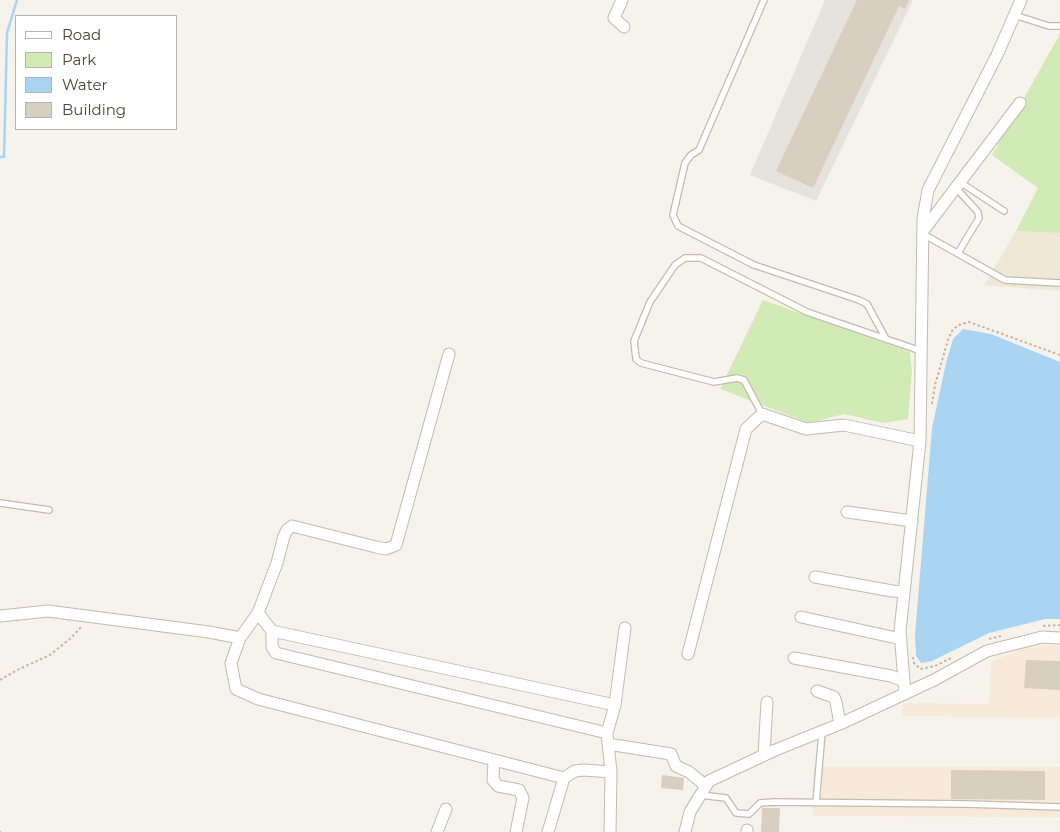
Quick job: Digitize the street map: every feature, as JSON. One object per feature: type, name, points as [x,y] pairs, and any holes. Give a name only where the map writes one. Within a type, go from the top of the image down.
[{"type":"street","points":[[622,0],[614,18],[624,27]]},
{"type":"street","points":[[905,694],[901,639],[904,592],[920,441],[923,218],[928,190],[996,55],[1021,0]]},
{"type":"street","points":[[923,233],[1020,103]]},
{"type":"street","points":[[449,354],[396,544],[386,549],[292,526],[287,530],[258,613],[240,638],[231,663],[236,689],[258,699],[564,778]]},
{"type":"street","points":[[688,654],[746,429],[762,414],[806,429],[844,425],[920,441]]},
{"type":"street","points":[[847,512],[912,522]]},
{"type":"street","points":[[815,577],[904,592]]},
{"type":"street","points":[[0,616],[48,611],[209,632],[240,638]]},
{"type":"street","points":[[258,613],[272,632],[272,647],[276,653],[671,754],[676,766],[689,772],[702,790]]},
{"type":"street","points":[[801,617],[901,639]]},
{"type":"street","points":[[610,832],[611,772],[608,739],[615,706],[625,628]]},
{"type":"street","points":[[272,632],[615,706]]},
{"type":"street","points":[[685,832],[690,812],[709,781],[905,694],[987,651],[1042,637],[1060,638]]},
{"type":"street","points":[[794,658],[891,676],[904,681]]},
{"type":"street","points":[[817,691],[834,697],[840,724]]},
{"type":"street","points":[[764,755],[767,702]]},
{"type":"street","points":[[494,760],[493,780],[498,786],[520,790],[523,798],[516,832]]},
{"type":"street","points":[[548,832],[564,778],[575,771],[611,772]]},
{"type":"street","points":[[437,832],[446,809]]},
{"type":"lane","points":[[764,0],[699,150],[691,155],[685,163],[673,215],[678,226],[754,264],[867,304],[886,339]]},
{"type":"lane","points":[[1014,15],[1049,26],[1060,26]]},
{"type":"lane","points":[[958,185],[978,212],[979,218],[958,253]]},
{"type":"lane","points":[[958,185],[1004,211]]},
{"type":"lane","points":[[923,233],[1005,280],[1060,283]]},
{"type":"lane","points":[[762,414],[744,380],[737,378],[714,382],[641,363],[636,359],[634,340],[650,302],[674,265],[685,258],[701,258],[807,312],[921,351]]},
{"type":"lane","points":[[0,503],[49,510]]},
{"type":"lane","points":[[816,803],[822,732]]},
{"type":"lane","points":[[702,790],[726,798],[736,813],[749,814],[760,803],[774,802],[1060,807]]},
{"type":"path","points":[[930,411],[935,385],[948,340],[953,329],[961,324],[969,322],[1060,355]]},
{"type":"path","points":[[1042,627],[1060,625]]},
{"type":"path","points":[[0,680],[50,655],[71,638],[82,626]]},
{"type":"path","points":[[983,642],[990,638],[1008,634]]},
{"type":"path","points":[[913,655],[914,663],[920,669],[935,666],[951,658]]},
{"type":"shaded area","points":[[825,0],[913,0],[816,201],[750,175]]},
{"type":"shaded area","points":[[1016,231],[1060,233],[1060,291],[984,285]]},
{"type":"shaded area","points":[[1060,645],[1060,718],[902,716],[903,703],[989,704],[991,662],[1029,646]]},
{"type":"shaded area","points":[[813,767],[1060,767],[1060,817],[813,816]]},
{"type":"green space","points":[[1060,34],[1060,233],[1016,231],[1038,188],[992,155]]},
{"type":"green space","points":[[763,300],[910,352],[912,371],[908,419],[883,423],[844,414],[809,423],[720,389]]},
{"type":"water","points":[[963,329],[991,334],[1060,362],[1060,619],[1045,619],[989,633],[932,661],[921,663],[916,656],[915,635],[932,428],[953,339]]},
{"type":"building","points":[[857,0],[909,0],[905,9],[899,6],[813,188],[776,171]]},
{"type":"building","points":[[1026,660],[1060,661],[1060,690],[1024,688]]},
{"type":"building","points":[[951,770],[1045,771],[1045,800],[951,799]]},
{"type":"building","points":[[662,775],[684,778],[683,790],[661,788]]},
{"type":"building","points":[[762,808],[780,808],[779,832],[761,832]]},
{"type":"waterway","points":[[0,157],[4,157],[7,33],[17,0]]}]
